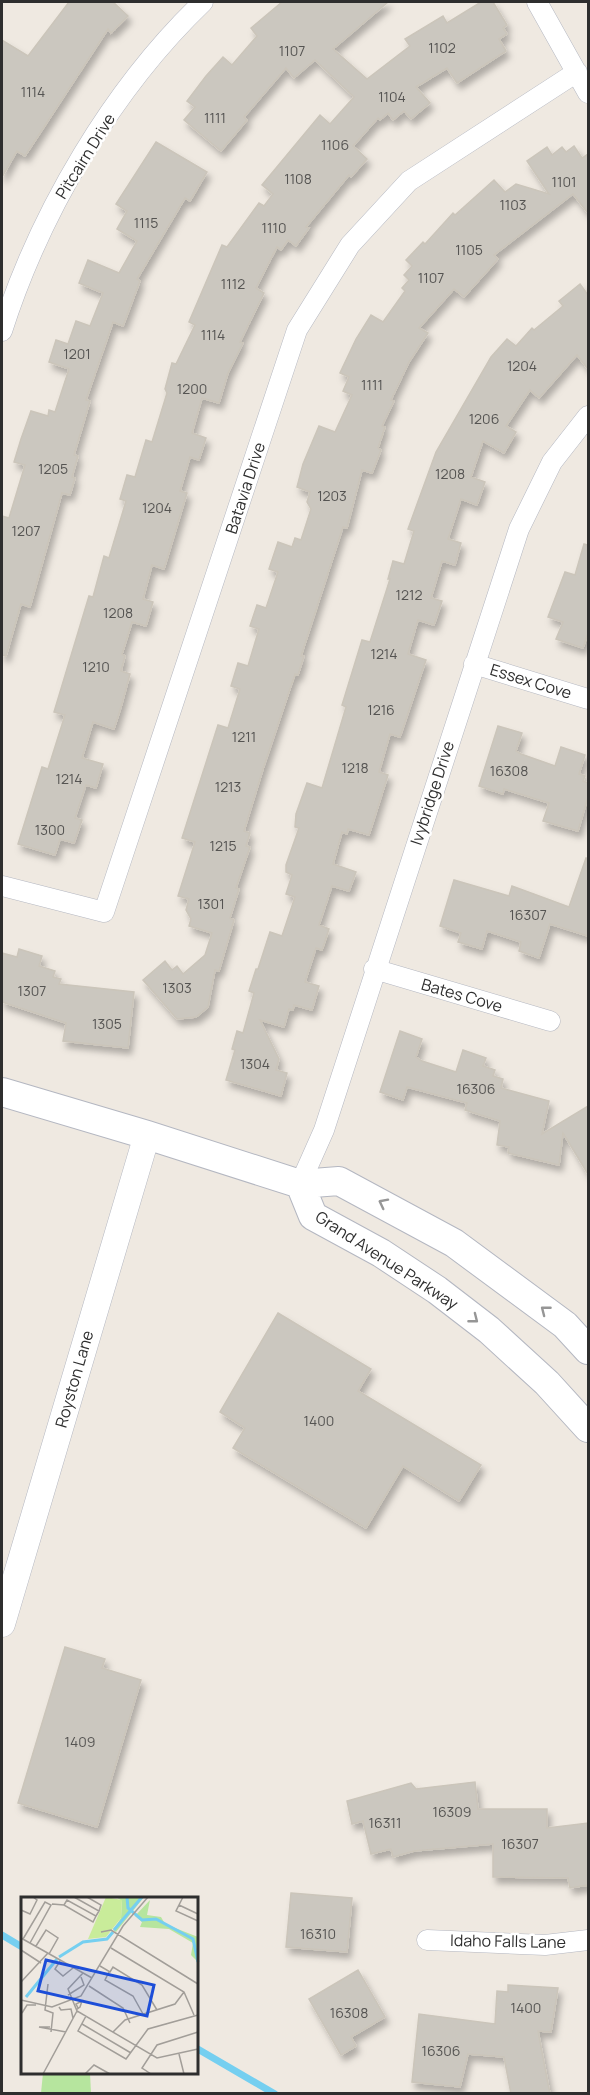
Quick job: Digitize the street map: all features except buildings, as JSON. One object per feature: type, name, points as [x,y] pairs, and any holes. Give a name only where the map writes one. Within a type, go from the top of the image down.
[{"type":"main road","name":"Grand Avenue Parkway","points":[[2,1092],[300,1184],[339,1180],[426,1227],[515,1286],[565,1325],[588,1350]]},
{"type":"main road","name":"Grand Avenue Parkway","points":[[300,1184],[313,1216],[381,1253],[437,1290],[489,1330],[547,1383],[588,1428]]},
{"type":"street","name":"Pitcairn Drive","points":[[2,331],[47,218],[83,155],[128,89],[203,2]]},
{"type":"street","points":[[537,2],[588,93]]},
{"type":"street","name":"Batavia Drive","points":[[2,886],[104,912],[297,330],[350,245],[410,180],[577,72]]},
{"type":"street","name":"Ivybridge Drive","points":[[300,1184],[324,1130],[374,969],[519,529],[552,462],[588,416]]},
{"type":"street","name":"Essex Cove","points":[[474,664],[588,699]]},
{"type":"street","name":"Bates Cove","points":[[374,969],[550,1021]]},
{"type":"street","name":"Royston Lane","points":[[2,1624],[147,1135]]},
{"type":"street","name":"Idaho Falls Lane","points":[[427,1940],[545,1945],[588,1940]]},
{"type":"green space","points":[[43,2074],[90,2074],[91,2093],[41,2093]]},
{"type":"waterway","points":[[2,1935],[21,1946]]},
{"type":"waterway","points":[[198,2049],[275,2094]]}]
